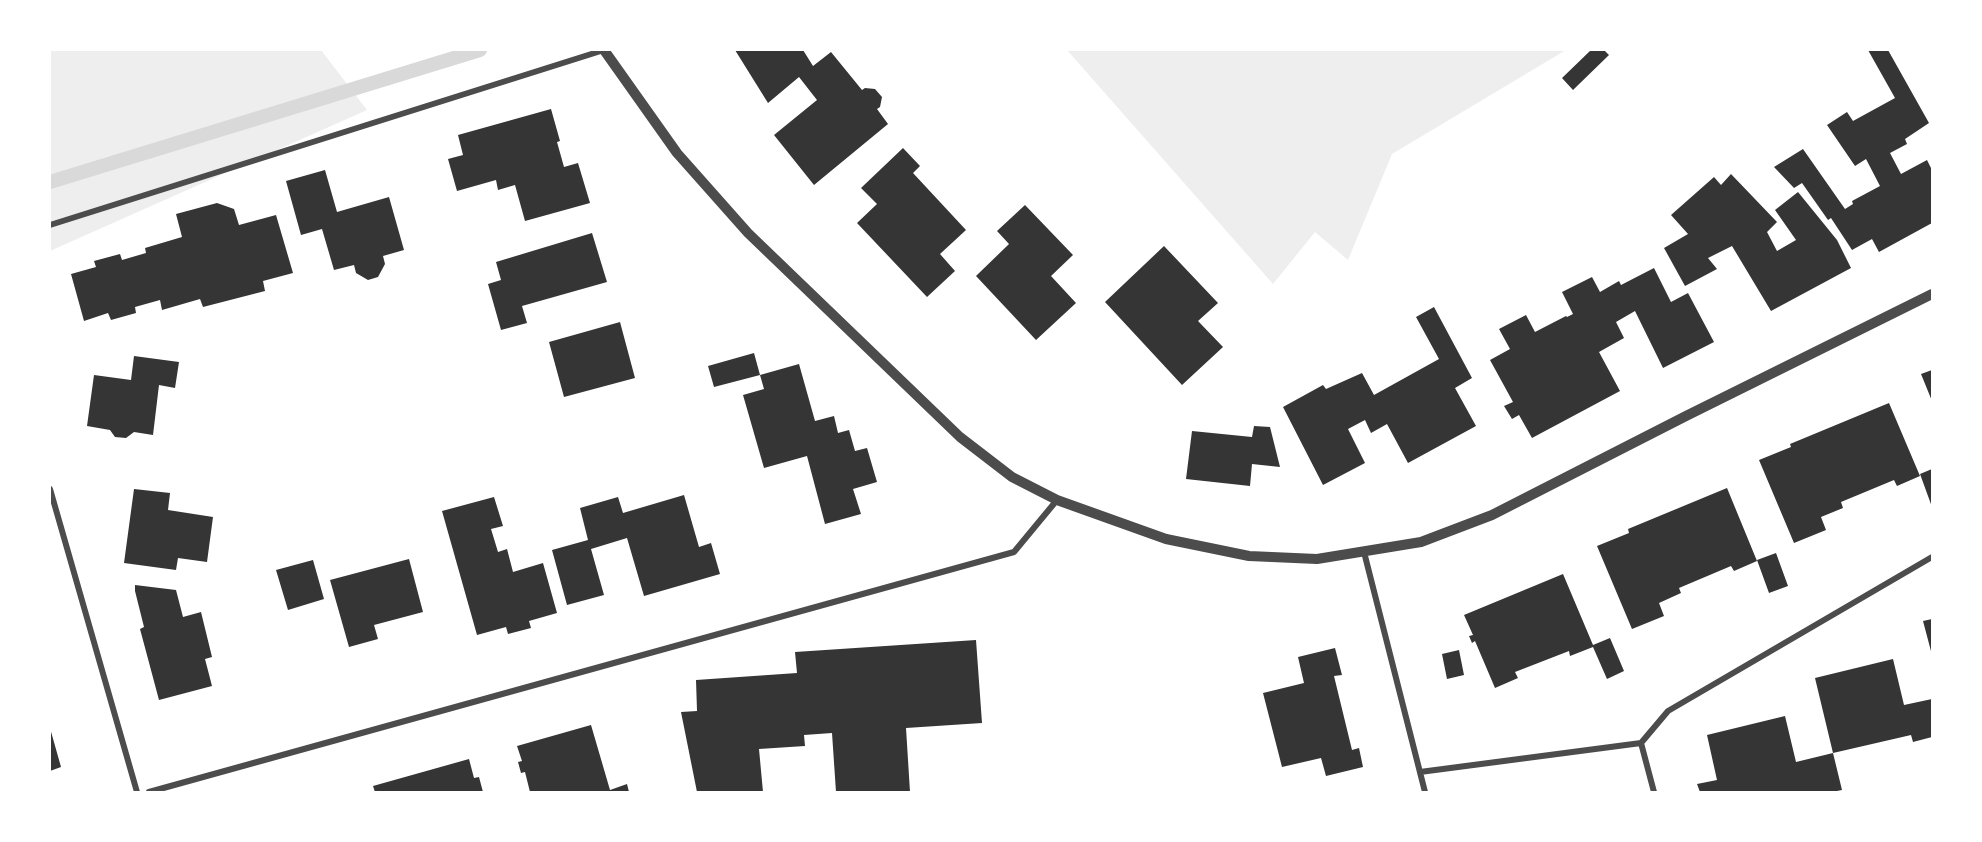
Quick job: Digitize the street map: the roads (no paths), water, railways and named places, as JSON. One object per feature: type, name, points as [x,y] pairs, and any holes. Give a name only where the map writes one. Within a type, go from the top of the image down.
[{"type":"street","points":[[50,225],[604,50],[677,153],[748,233],[960,437],[1012,477],[1057,500],[1166,539],[1249,556],[1317,559],[1421,542],[1492,515],[1932,294]]},
{"type":"street","points":[[50,489],[137,792]]},
{"type":"street","points":[[149,792],[1014,552],[1057,500]]},
{"type":"street","points":[[1364,552],[1425,792]]},
{"type":"street","points":[[1420,772],[1641,743],[1668,711],[1932,557]]},
{"type":"street","points":[[1641,743],[1654,792]]},
{"type":"waterway","points":[[50,182],[480,50]]}]
